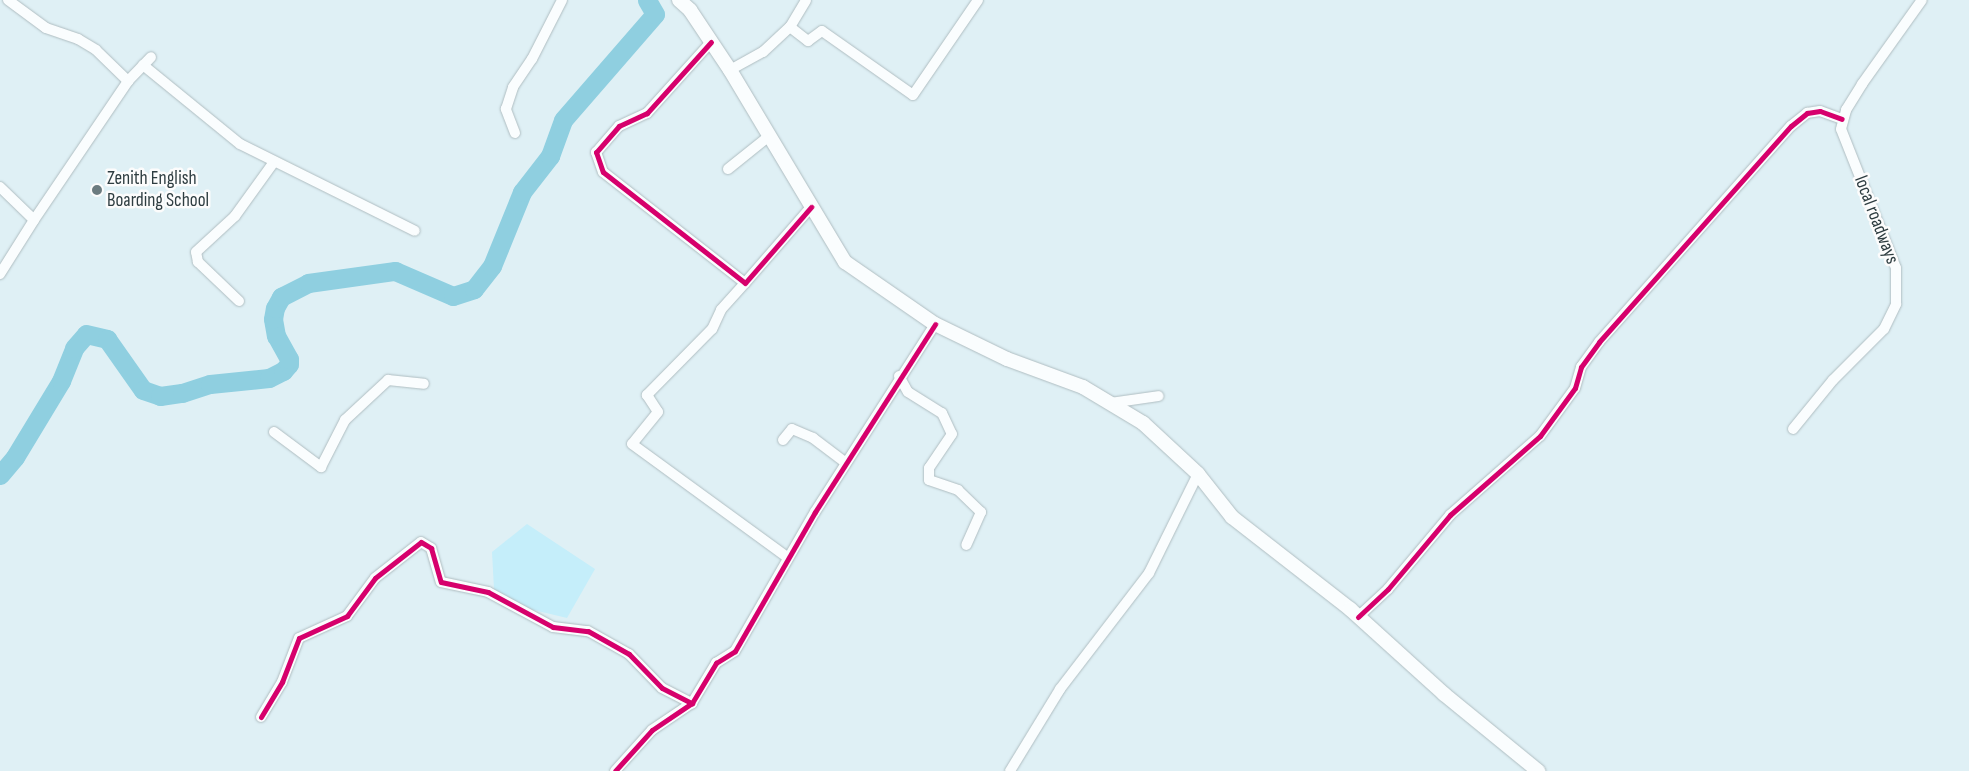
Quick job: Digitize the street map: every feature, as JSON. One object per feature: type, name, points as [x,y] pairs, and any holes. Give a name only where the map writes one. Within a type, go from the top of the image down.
[{"type":"main road","points":[[679,0],[690,10],[730,70],[845,262],[935,324],[1007,359],[1083,387],[1143,423],[1198,474],[1232,517],[1358,617],[1444,694],[1538,771]]},
{"type":"street","points":[[8,0],[46,28],[78,39],[96,50],[128,81]]},
{"type":"street","points":[[515,133],[506,108],[513,87],[532,59],[562,0]]},
{"type":"street","points":[[730,70],[763,52],[790,27],[806,0]]},
{"type":"street","points":[[790,27],[808,41],[822,31],[913,95],[978,0]]},
{"type":"street","points":[[1358,617],[1388,589],[1450,516],[1540,436],[1575,388],[1580,367],[1599,342],[1791,126],[1807,112],[1820,111],[1842,119],[1862,84],[1922,0]]},
{"type":"street","points":[[711,42],[648,113],[619,126],[596,152],[603,172],[745,284]]},
{"type":"street","points":[[0,274],[5,258],[34,220],[128,81],[147,61],[240,144],[415,231]]},
{"type":"street","name":"local roadways","points":[[1793,429],[1833,380],[1884,330],[1896,304],[1896,268],[1844,139],[1842,119]]},
{"type":"street","points":[[728,169],[769,136]]},
{"type":"street","points":[[239,301],[198,262],[196,252],[235,216],[274,162]]},
{"type":"street","points":[[0,187],[34,220]]},
{"type":"street","points":[[787,557],[632,444],[658,412],[647,395],[712,329],[721,310],[811,207]]},
{"type":"street","points":[[618,769],[652,730],[692,703],[716,663],[735,651],[750,630],[768,589],[787,557],[899,376],[935,324]]},
{"type":"street","points":[[899,376],[908,392],[942,413],[952,434],[929,468],[929,480],[958,490],[981,512],[966,544]]},
{"type":"street","points":[[274,432],[321,467],[345,420],[388,380],[424,384]]},
{"type":"street","points":[[1110,403],[1159,396]]},
{"type":"street","points":[[783,440],[792,429],[813,438],[846,463]]},
{"type":"street","points":[[1010,771],[1060,689],[1149,573],[1198,474]]},
{"type":"street","points":[[261,717],[282,682],[299,638],[346,616],[375,578],[421,542],[431,548],[441,582],[488,592],[553,627],[588,631],[629,654],[662,688],[692,703]]},
{"type":"shaded area","points":[[527,524],[595,569],[567,618],[513,605],[494,589],[492,552]]},
{"type":"waterway","points":[[0,475],[15,457],[61,381],[74,348],[86,334],[107,339],[143,390],[160,396],[182,393],[210,384],[269,378],[283,371],[289,364],[289,359],[276,336],[273,319],[275,308],[281,297],[308,283],[395,271],[453,296],[474,289],[492,266],[522,192],[550,156],[563,120],[655,14],[647,0]]},
{"type":"cycle path","points":[[711,42],[647,113],[619,126],[596,152],[603,172],[745,283],[811,207]]},
{"type":"cycle path","points":[[1358,617],[1388,589],[1450,515],[1540,436],[1575,388],[1581,367],[1599,342],[1791,126],[1807,113],[1820,111],[1842,119]]},
{"type":"cycle path","points":[[615,771],[652,730],[692,703],[716,663],[735,651],[815,512],[935,324]]},
{"type":"cycle path","points":[[261,717],[282,682],[299,638],[347,616],[375,578],[421,542],[431,548],[441,582],[488,592],[553,627],[588,631],[629,654],[662,688],[692,703]]},
{"type":"place","name":"Zenith English Boarding School","points":[[97,190]]}]
